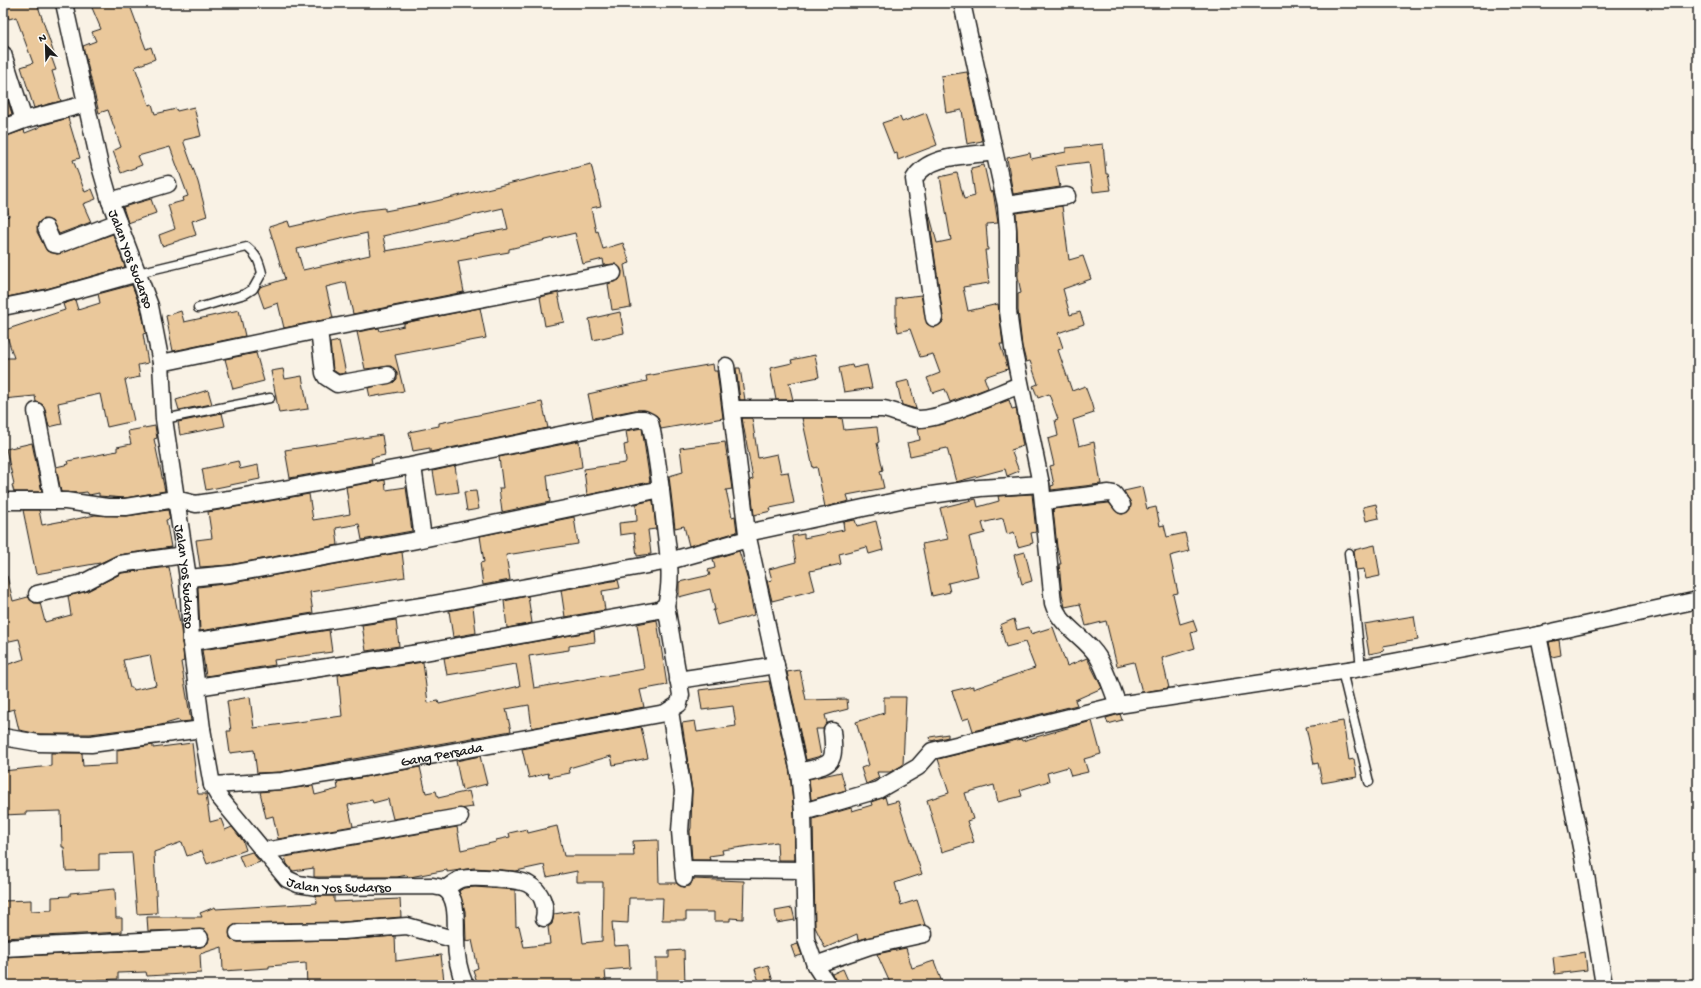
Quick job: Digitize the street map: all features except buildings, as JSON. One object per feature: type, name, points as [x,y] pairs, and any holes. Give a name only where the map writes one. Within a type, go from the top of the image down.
[{"type":"street","name":"Jalan Yos Sudarso","points":[[64,3],[100,166],[110,201],[150,306],[161,363],[164,419],[188,578],[191,642],[202,729],[212,786],[219,797],[287,879],[298,884],[317,887],[433,886],[445,889]]},
{"type":"street","points":[[962,3],[1006,205],[1008,230],[1008,311],[1012,348],[1041,484],[1052,593],[1056,613],[1063,622],[1084,639],[1098,657],[1118,705]]},
{"type":"street","points":[[3,54],[24,120]]},
{"type":"street","points":[[3,128],[24,120],[86,104]]},
{"type":"street","points":[[934,318],[914,179],[918,172],[932,161],[994,152]]},
{"type":"street","points":[[110,201],[168,184]]},
{"type":"street","points":[[1006,205],[1067,196]]},
{"type":"street","points":[[46,228],[54,244],[58,245],[118,222]]},
{"type":"street","points":[[3,307],[48,298],[138,273]]},
{"type":"street","points":[[161,363],[319,330],[613,273]]},
{"type":"street","points":[[319,330],[324,373],[332,382],[337,384],[388,375]]},
{"type":"street","points":[[726,366],[747,536],[799,772],[803,812],[803,870],[806,939],[815,965],[828,985]]},
{"type":"street","points":[[732,409],[889,410],[908,417],[927,418],[1020,385]]},
{"type":"street","points":[[36,411],[53,500]]},
{"type":"street","points":[[3,501],[53,500],[107,507],[126,507],[175,499],[196,504],[408,467],[644,419],[650,422],[661,489],[669,561],[669,591],[666,605],[681,695],[679,704],[670,711],[683,791],[680,831],[684,874],[803,870]]},
{"type":"street","points":[[408,467],[418,539]]},
{"type":"street","points":[[191,642],[428,605],[669,561],[747,536],[910,498],[980,488],[1041,484]]},
{"type":"street","points":[[188,578],[230,574],[418,539],[661,489]]},
{"type":"street","points":[[1043,501],[1109,493],[1114,494],[1122,505]]},
{"type":"street","points":[[37,594],[83,583],[119,564],[184,555]]},
{"type":"street","points":[[803,812],[878,790],[913,770],[928,755],[937,750],[1101,708],[1361,668],[1538,635],[1698,600]]},
{"type":"street","points":[[197,687],[425,652],[650,612],[660,610],[666,605]]},
{"type":"street","points":[[1538,635],[1583,857],[1604,985]]},
{"type":"street","points":[[678,680],[776,664]]},
{"type":"street","name":"Gang Persada","points":[[212,786],[282,781],[363,768],[670,711]]},
{"type":"street","points":[[3,737],[38,743],[91,744],[202,729]]},
{"type":"street","points":[[799,772],[826,765],[831,760],[834,753],[832,731]]},
{"type":"street","points":[[264,851],[460,817]]},
{"type":"street","points":[[465,985],[462,978],[456,940],[456,918],[452,900],[445,889],[460,880],[486,878],[514,880],[528,884],[541,897],[544,903],[546,910],[544,918]]},
{"type":"street","points":[[238,933],[343,931],[407,926],[456,940]]},
{"type":"street","points":[[815,965],[870,946],[924,934]]},
{"type":"street","points":[[3,948],[200,938]]},
{"type":"lane","points":[[138,273],[247,247],[254,252],[262,273],[252,289],[245,294],[198,308]]},
{"type":"lane","points":[[164,419],[270,398]]},
{"type":"lane","points":[[1349,553],[1361,668]]},
{"type":"lane","points":[[1342,671],[1369,782]]}]
